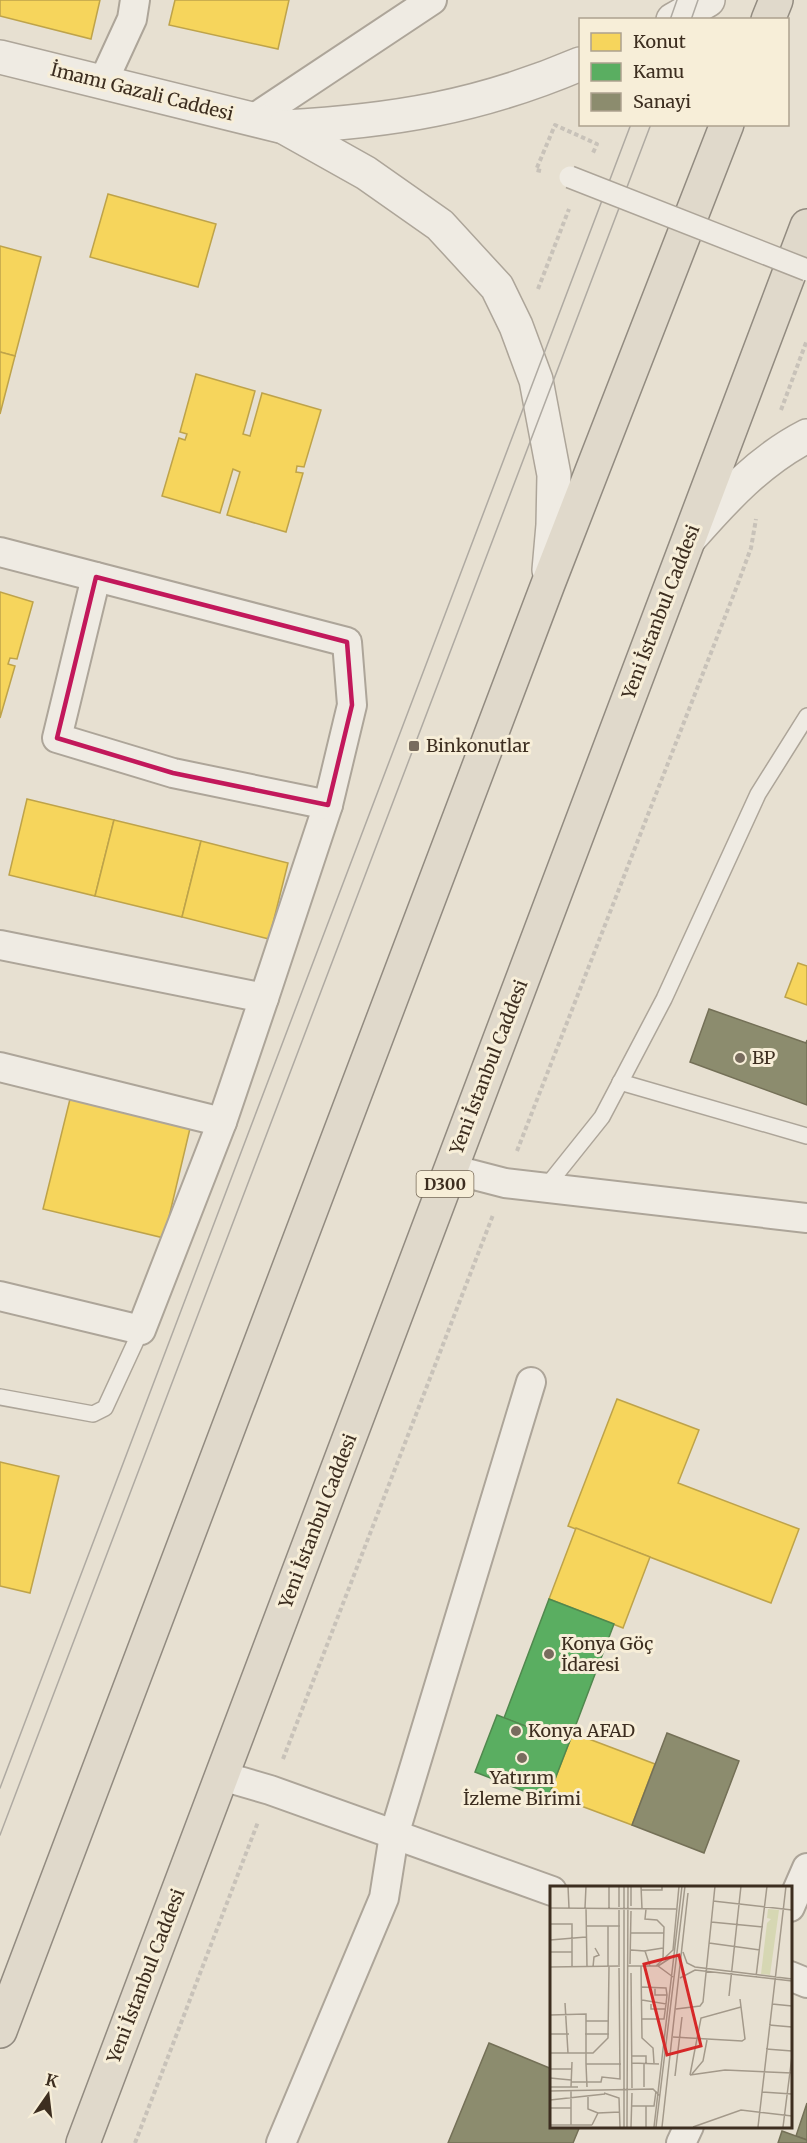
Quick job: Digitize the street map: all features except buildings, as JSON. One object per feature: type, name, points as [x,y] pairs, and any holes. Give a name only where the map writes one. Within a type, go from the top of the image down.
[{"type":"highway","points":[[769,18],[776,0]]},
{"type":"highway","points":[[0,2031],[548,584],[726,126]]},
{"type":"highway","name":"Yeni İstanbul Caddesi","points":[[83,2143],[807,226]]},
{"type":"street","points":[[103,82],[132,19],[135,0]]},
{"type":"street","points":[[268,123],[432,0]]},
{"type":"street","points":[[677,18],[708,0]]},
{"type":"street","name":"İmamı Gazali Caddesi","points":[[0,57],[268,123]]},
{"type":"street","points":[[268,123],[376,119],[463,105],[506,93],[579,64]]},
{"type":"street","points":[[268,123],[366,173],[416,207],[440,225],[497,287],[516,326],[536,380],[548,434],[554,476],[554,525],[548,584]]},
{"type":"street","points":[[575,180],[807,270]]},
{"type":"street","points":[[687,542],[724,499],[767,462],[807,436]]},
{"type":"street","points":[[0,552],[347,642],[352,705],[328,805],[264,998],[222,1122],[141,1330],[0,1296]]},
{"type":"street","points":[[96,577],[57,738],[173,773],[328,805]]},
{"type":"street","points":[[0,945],[264,998]]},
{"type":"street","points":[[0,1067],[222,1122]]},
{"type":"street","points":[[451,1169],[505,1183],[807,1218]]},
{"type":"street","points":[[281,2143],[384,1898],[394,1835],[531,1382]]},
{"type":"street","points":[[222,1776],[270,1790],[550,1890]]},
{"type":"street","points":[[792,1902],[807,1868]]},
{"type":"street","points":[[792,1977],[807,1983]]},
{"type":"street","points":[[681,2143],[688,2128]]},
{"type":"lane","points":[[546,1187],[602,1117],[664,999],[758,794],[807,716]]},
{"type":"lane","points":[[620,1082],[807,1136]]},
{"type":"lane","points":[[0,1396],[93,1414],[105,1408],[141,1330]]},
{"type":"path","points":[[537,291],[575,180]]},
{"type":"path","points":[[135,2143],[751,548],[776,425],[807,340]]},
{"type":"highlighted area","points":[[96,577],[347,642],[352,705],[328,805],[173,773],[57,738]]},
{"type":"tram line","points":[[671,18],[677,0]]},
{"type":"tram line","points":[[692,18],[698,0]]},
{"type":"tram line","points":[[0,1788],[630,126]]},
{"type":"tram line","points":[[0,1835],[650,126]]},
{"type":"place","name":"Binkonutlar","points":[[414,746]]},
{"type":"place","name":"BP","points":[[740,1058]]},
{"type":"place","name":"Konya Göç İdaresi","points":[[549,1654]]},
{"type":"place","name":"Konya AFAD","points":[[516,1731]]},
{"type":"place","name":"Yatırım İzleme Birimi","points":[[522,1758]]}]
